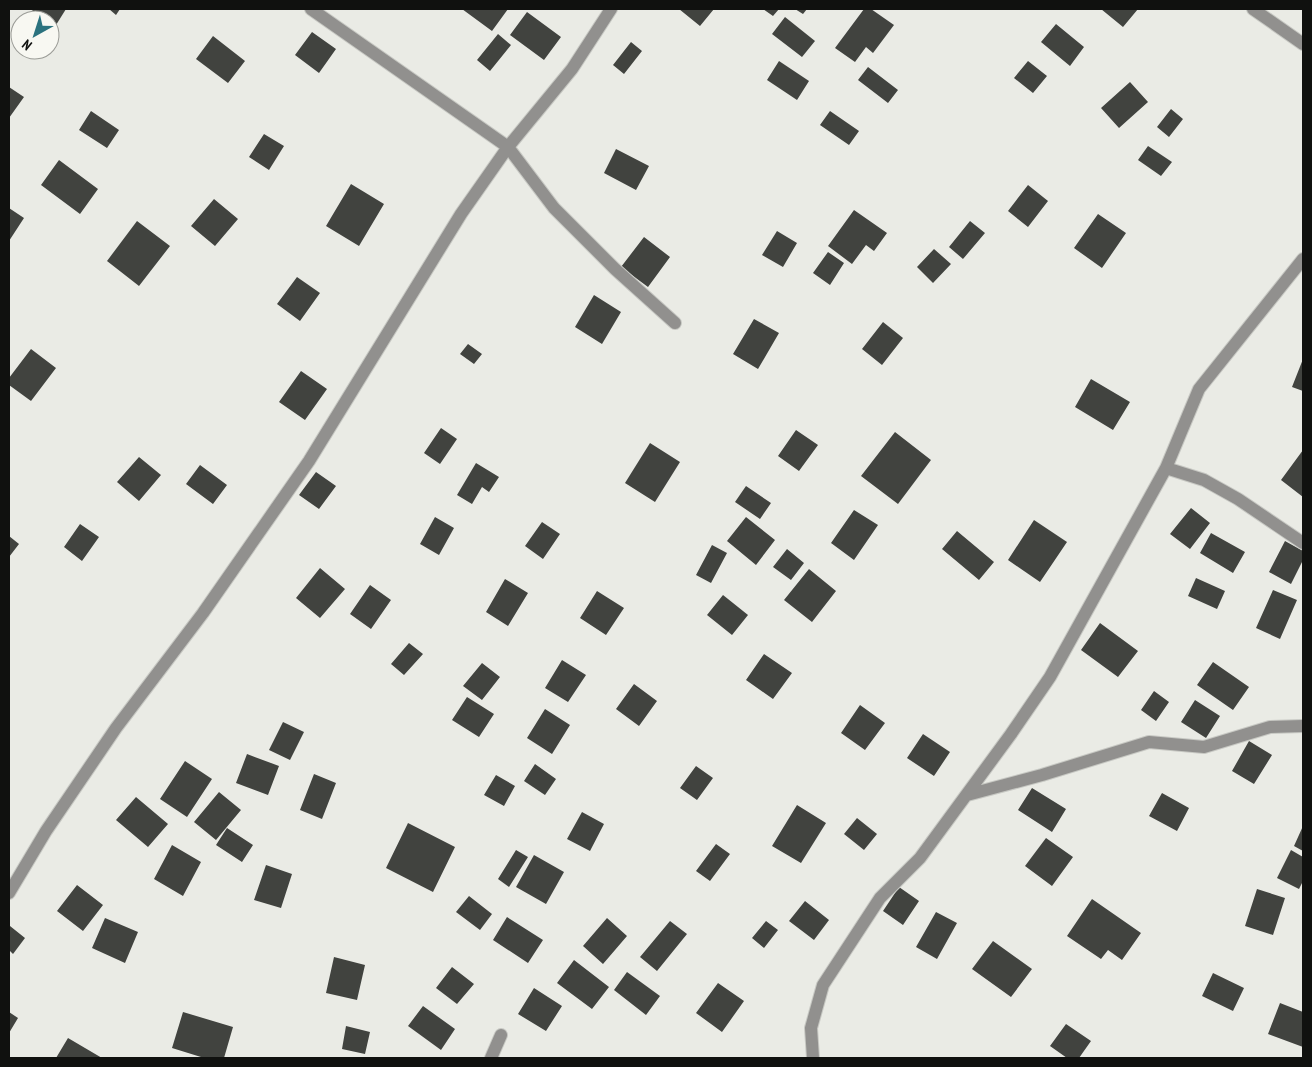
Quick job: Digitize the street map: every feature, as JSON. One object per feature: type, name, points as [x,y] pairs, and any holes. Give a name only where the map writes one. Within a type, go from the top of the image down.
[{"type":"street","points":[[311,9],[508,147],[554,208],[615,269],[675,323]]},
{"type":"street","points":[[9,893],[46,831],[116,728],[203,612],[309,461],[461,214],[508,147],[572,69],[610,9]]},
{"type":"street","points":[[1253,9],[1303,44]]},
{"type":"street","points":[[813,1058],[811,1028],[823,985],[880,898],[920,858],[1012,734],[1050,678],[1166,468],[1198,389],[1303,258]]},
{"type":"street","points":[[1166,468],[1204,480],[1238,499],[1303,543]]},
{"type":"street","points":[[967,795],[1042,775],[1149,742],[1204,747],[1270,727],[1303,726]]},
{"type":"street","points":[[491,1058],[501,1035]]},
{"type":"building","points":[[30,9],[66,9],[60,19],[60,10]]},
{"type":"building","points":[[109,9],[120,9],[116,15]]},
{"type":"building","points":[[462,9],[508,9],[492,31]]},
{"type":"building","points":[[679,9],[714,9],[700,26]]},
{"type":"building","points":[[763,9],[779,9],[773,16]]},
{"type":"building","points":[[795,9],[807,9],[803,14]]},
{"type":"building","points":[[864,9],[871,9],[894,25],[873,53],[866,47],[855,62],[835,48]]},
{"type":"building","points":[[1101,9],[1138,9],[1123,27]]},
{"type":"building","points":[[527,12],[561,37],[544,60],[510,35]]},
{"type":"building","points":[[785,17],[815,41],[802,57],[772,34]]},
{"type":"building","points":[[1056,24],[1084,47],[1070,66],[1041,42]]},
{"type":"building","points":[[312,32],[336,49],[319,73],[295,55]]},
{"type":"building","points":[[498,34],[511,45],[490,71],[477,60]]},
{"type":"building","points":[[213,36],[245,61],[228,83],[196,59]]},
{"type":"building","points":[[631,42],[642,51],[624,74],[613,65]]},
{"type":"building","points":[[779,61],[809,81],[797,100],[767,80]]},
{"type":"building","points":[[1028,61],[1047,76],[1033,93],[1014,78]]},
{"type":"building","points":[[868,67],[898,90],[888,103],[858,80]]},
{"type":"building","points":[[1130,82],[1148,102],[1119,128],[1101,108]]},
{"type":"building","points":[[9,87],[24,97],[9,118]]},
{"type":"building","points":[[1171,109],[1183,119],[1169,137],[1157,127]]},
{"type":"building","points":[[91,111],[119,130],[107,148],[79,130]]},
{"type":"building","points":[[830,111],[859,131],[849,145],[820,125]]},
{"type":"building","points":[[264,134],[284,146],[269,170],[249,157]]},
{"type":"building","points":[[1148,146],[1172,162],[1161,176],[1138,160]]},
{"type":"building","points":[[616,149],[649,166],[636,190],[604,173]]},
{"type":"building","points":[[59,160],[98,189],[80,214],[41,185]]},
{"type":"building","points":[[351,184],[384,204],[359,246],[326,226]]},
{"type":"building","points":[[1028,185],[1048,201],[1028,227],[1008,211]]},
{"type":"building","points":[[214,199],[238,219],[215,246],[191,226]]},
{"type":"building","points":[[9,208],[24,218],[9,241]]},
{"type":"building","points":[[854,210],[887,233],[874,251],[866,245],[852,264],[828,246]]},
{"type":"building","points":[[1098,214],[1126,233],[1102,268],[1074,248]]},
{"type":"building","points":[[137,221],[170,246],[139,286],[107,261]]},
{"type":"building","points":[[970,221],[985,233],[963,259],[949,247]]},
{"type":"building","points":[[777,231],[797,243],[783,267],[762,255]]},
{"type":"building","points":[[644,237],[670,257],[648,287],[621,267]]},
{"type":"building","points":[[934,249],[951,264],[933,283],[917,267]]},
{"type":"building","points":[[828,252],[844,263],[830,285],[813,273]]},
{"type":"building","points":[[297,277],[320,293],[300,321],[277,304]]},
{"type":"building","points":[[594,295],[621,312],[602,344],[575,327]]},
{"type":"building","points":[[754,319],[779,333],[758,369],[733,354]]},
{"type":"building","points":[[883,322],[903,338],[882,365],[862,349]]},
{"type":"building","points":[[468,344],[482,354],[474,364],[460,354]]},
{"type":"building","points":[[31,349],[56,368],[31,401],[9,385],[9,378]]},
{"type":"building","points":[[1303,359],[1303,391],[1292,387]]},
{"type":"building","points":[[301,371],[327,389],[305,420],[279,402]]},
{"type":"building","points":[[1091,379],[1130,402],[1113,430],[1075,407]]},
{"type":"building","points":[[441,428],[457,439],[440,464],[424,453]]},
{"type":"building","points":[[796,430],[818,445],[799,471],[778,456]]},
{"type":"building","points":[[895,432],[931,460],[898,504],[861,476]]},
{"type":"building","points":[[650,443],[680,462],[655,502],[625,483]]},
{"type":"building","points":[[1303,450],[1303,497],[1281,480]]},
{"type":"building","points":[[139,457],[161,475],[139,501],[117,482]]},
{"type":"building","points":[[476,463],[499,477],[489,492],[482,487],[472,504],[457,495]]},
{"type":"building","points":[[200,465],[227,485],[213,504],[186,484]]},
{"type":"building","points":[[316,472],[336,486],[319,509],[299,495]]},
{"type":"building","points":[[746,486],[771,503],[760,519],[735,502]]},
{"type":"building","points":[[1191,508],[1210,523],[1190,549],[1170,534]]},
{"type":"building","points":[[854,510],[878,525],[854,560],[831,543]]},
{"type":"building","points":[[435,517],[454,528],[439,555],[420,544]]},
{"type":"building","points":[[746,517],[775,540],[756,565],[727,541]]},
{"type":"building","points":[[1034,520],[1067,542],[1040,582],[1008,560]]},
{"type":"building","points":[[542,522],[560,534],[543,559],[525,546]]},
{"type":"building","points":[[80,524],[99,537],[82,561],[64,547]]},
{"type":"building","points":[[957,531],[994,562],[979,580],[942,549]]},
{"type":"building","points":[[1211,533],[1245,552],[1233,573],[1200,553]]},
{"type":"building","points":[[9,536],[19,544],[9,557]]},
{"type":"building","points":[[1285,541],[1303,551],[1303,560],[1291,584],[1269,572]]},
{"type":"building","points":[[712,545],[727,553],[711,583],[696,575]]},
{"type":"building","points":[[787,549],[804,563],[791,580],[773,567]]},
{"type":"building","points":[[320,568],[345,589],[320,618],[296,598]]},
{"type":"building","points":[[809,569],[836,591],[812,622],[784,600]]},
{"type":"building","points":[[1196,578],[1225,591],[1217,609],[1188,596]]},
{"type":"building","points":[[505,579],[528,593],[508,626],[486,612]]},
{"type":"building","points":[[370,585],[391,600],[371,629],[350,614]]},
{"type":"building","points":[[1273,590],[1297,600],[1280,639],[1256,628]]},
{"type":"building","points":[[597,591],[624,608],[606,635],[580,618]]},
{"type":"building","points":[[723,595],[748,615],[732,635],[707,615]]},
{"type":"building","points":[[1100,623],[1138,651],[1118,677],[1081,650]]},
{"type":"building","points":[[409,643],[423,654],[404,675],[391,664]]},
{"type":"building","points":[[764,654],[792,673],[773,699],[746,680]]},
{"type":"building","points":[[562,660],[586,675],[568,702],[545,688]]},
{"type":"building","points":[[1213,662],[1249,687],[1233,710],[1197,685]]},
{"type":"building","points":[[482,663],[500,677],[482,700],[463,686]]},
{"type":"building","points":[[634,684],[657,701],[639,726],[616,709]]},
{"type":"building","points":[[1154,691],[1169,702],[1156,721],[1141,710]]},
{"type":"building","points":[[467,697],[494,714],[479,737],[452,720]]},
{"type":"building","points":[[1195,700],[1220,716],[1206,738],[1181,722]]},
{"type":"building","points":[[860,705],[885,723],[865,750],[841,733]]},
{"type":"building","points":[[545,709],[570,725],[552,754],[527,738]]},
{"type":"building","points":[[283,722],[304,732],[290,760],[269,750]]},
{"type":"building","points":[[923,734],[950,752],[934,776],[907,758]]},
{"type":"building","points":[[1249,741],[1272,755],[1254,784],[1232,771]]},
{"type":"building","points":[[247,754],[279,766],[268,795],[236,783]]},
{"type":"building","points":[[185,761],[212,779],[187,817],[160,799]]},
{"type":"building","points":[[535,764],[556,779],[545,795],[524,781]]},
{"type":"building","points":[[696,766],[713,778],[697,800],[680,788]]},
{"type":"building","points":[[314,774],[336,783],[322,819],[300,810]]},
{"type":"building","points":[[496,775],[515,786],[504,806],[484,795]]},
{"type":"building","points":[[1032,788],[1066,809],[1052,832],[1018,810]]},
{"type":"building","points":[[219,792],[241,810],[216,840],[194,822]]},
{"type":"building","points":[[1162,793],[1189,808],[1177,831],[1149,816]]},
{"type":"building","points":[[136,797],[168,824],[148,847],[116,820]]},
{"type":"building","points":[[797,805],[826,823],[801,863],[772,846]]},
{"type":"building","points":[[582,812],[604,824],[590,851],[567,839]]},
{"type":"building","points":[[857,818],[877,834],[864,850],[844,834]]},
{"type":"building","points":[[408,823],[455,847],[433,892],[386,868]]},
{"type":"building","points":[[1303,826],[1303,851],[1294,846]]},
{"type":"building","points":[[227,828],[253,845],[242,862],[216,845]]},
{"type":"building","points":[[1046,838],[1073,857],[1052,886],[1025,866]]},
{"type":"building","points":[[716,844],[730,854],[710,881],[696,871]]},
{"type":"building","points":[[172,845],[201,862],[183,896],[154,879]]},
{"type":"building","points":[[516,850],[528,857],[509,887],[498,879]]},
{"type":"building","points":[[1291,850],[1303,857],[1303,881],[1299,889],[1277,878]]},
{"type":"building","points":[[534,855],[564,872],[546,904],[516,887]]},
{"type":"building","points":[[266,865],[292,874],[281,908],[254,900]]},
{"type":"building","points":[[77,885],[103,905],[83,931],[57,911]]},
{"type":"building","points":[[899,887],[919,901],[903,925],[883,911]]},
{"type":"building","points":[[1257,889],[1285,898],[1273,935],[1245,926]]},
{"type":"building","points":[[469,896],[492,914],[480,930],[456,912]]},
{"type":"building","points":[[1092,899],[1141,933],[1122,960],[1108,950],[1101,959],[1067,936]]},
{"type":"building","points":[[805,901],[829,920],[814,940],[789,921]]},
{"type":"building","points":[[936,912],[957,923],[937,959],[916,947]]},
{"type":"building","points":[[507,917],[543,940],[528,963],[493,940]]},
{"type":"building","points":[[105,918],[138,932],[125,963],[92,948]]},
{"type":"building","points":[[607,918],[627,936],[603,964],[583,946]]},
{"type":"building","points":[[670,921],[687,934],[657,971],[640,957]]},
{"type":"building","points":[[766,921],[778,930],[764,948],[752,938]]},
{"type":"building","points":[[10,926],[25,938],[13,954],[9,950]]},
{"type":"building","points":[[993,941],[1032,969],[1011,997],[972,969]]},
{"type":"building","points":[[334,957],[365,965],[357,1000],[326,993]]},
{"type":"building","points":[[574,960],[609,987],[592,1009],[557,983]]},
{"type":"building","points":[[452,967],[474,984],[457,1004],[436,988]]},
{"type":"building","points":[[627,972],[660,996],[646,1015],[614,990]]},
{"type":"building","points":[[1213,973],[1244,988],[1233,1011],[1202,996]]},
{"type":"building","points":[[718,983],[744,1001],[722,1032],[696,1013]]},
{"type":"building","points":[[534,988],[562,1006],[546,1031],[518,1014]]},
{"type":"building","points":[[1280,1003],[1303,1012],[1303,1047],[1268,1034]]},
{"type":"building","points":[[423,1006],[455,1029],[441,1050],[408,1026]]},
{"type":"building","points":[[9,1012],[18,1018],[9,1033]]},
{"type":"building","points":[[183,1012],[233,1027],[224,1058],[200,1058],[172,1048]]},
{"type":"building","points":[[1066,1024],[1091,1041],[1079,1058],[1067,1058],[1050,1046]]},
{"type":"building","points":[[346,1026],[370,1032],[365,1054],[342,1049]]},
{"type":"building","points":[[68,1038],[102,1058],[56,1058]]}]
